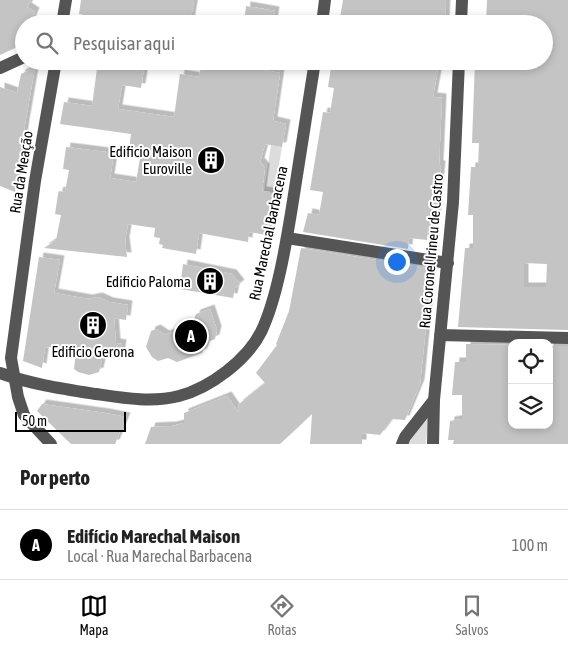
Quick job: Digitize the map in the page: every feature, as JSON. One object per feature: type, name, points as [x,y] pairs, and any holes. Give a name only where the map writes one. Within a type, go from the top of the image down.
[{"type":"street","points":[[64,15],[66,0]]},
{"type":"street","points":[[323,15],[325,0]]},
{"type":"street","points":[[461,15],[462,0]]},
{"type":"street","points":[[0,68],[15,61]]},
{"type":"street","name":"Rua da Meação","points":[[51,444],[24,415],[14,378],[11,358],[35,181],[54,70]]},
{"type":"street","name":"Rua Marechal Barbacena","points":[[0,373],[14,378],[132,399],[179,396],[198,388],[222,374],[243,358],[260,333],[271,303],[286,238],[314,70]]},
{"type":"street","name":"Rua Coronel Irineu de Castro","points":[[433,444],[434,400],[453,202],[459,70]]},
{"type":"street","points":[[286,238],[448,262]]},
{"type":"street","points":[[440,335],[568,338]]},
{"type":"street","points":[[402,444],[434,400]]},
{"type":"shaded area","points":[[271,145],[282,147],[274,193],[264,191]]},
{"type":"shaded area","points":[[429,414],[426,444],[408,444]]},
{"type":"building","points":[[0,0],[31,0],[27,7],[35,12],[34,15],[15,15],[15,48],[0,55]]},
{"type":"building","points":[[81,0],[194,0],[192,15],[79,14]]},
{"type":"building","points":[[343,0],[446,0],[445,15],[340,15]]},
{"type":"building","points":[[487,0],[568,0],[568,330],[458,327],[465,248],[473,248],[473,215],[468,215],[471,167],[478,167],[479,143],[472,143],[475,70],[553,70],[553,15],[486,15]],"holes":[[[524,263],[547,264],[546,287],[524,287]]]},
{"type":"building","points":[[246,6],[275,11],[274,15],[245,15]]},
{"type":"building","points":[[29,70],[34,70],[15,192],[0,186],[0,87],[17,93],[21,74]]},
{"type":"building","points":[[97,70],[144,70],[141,88],[122,85],[118,109],[174,117],[180,74],[199,77],[200,70],[263,70],[280,73],[273,121],[286,124],[282,147],[265,144],[260,162],[265,168],[262,191],[270,192],[270,194],[274,195],[267,235],[249,232],[248,242],[199,233],[196,254],[162,248],[163,245],[159,244],[160,238],[154,237],[155,228],[128,224],[125,241],[127,257],[44,248],[56,240],[61,215],[55,214],[58,194],[59,191],[65,192],[69,170],[63,169],[66,147],[114,153],[110,178],[136,182],[140,158],[128,156],[131,134],[60,124],[64,102],[92,106]]},
{"type":"building","points":[[331,70],[438,70],[433,97],[442,98],[439,165],[441,165],[435,229],[428,228],[427,240],[409,238],[408,249],[303,232],[308,213],[319,215],[323,192],[310,190],[323,112],[330,113],[334,88],[328,87]]},
{"type":"building","points":[[301,248],[432,269],[420,384],[405,420],[392,419],[380,435],[362,433],[362,444],[310,444],[312,414],[280,444],[145,444],[151,427],[172,426],[184,423],[184,413],[227,396],[238,412],[239,404],[265,383],[256,373],[277,345],[289,311]]},
{"type":"building","points":[[39,257],[60,260],[54,293],[88,299],[98,297],[109,302],[128,305],[126,320],[114,318],[116,343],[122,344],[120,358],[103,355],[99,372],[89,375],[78,372],[74,369],[76,351],[61,348],[45,347],[42,368],[23,361]]},
{"type":"building","name":"Edificio Paloma","points":[[183,264],[232,274],[240,284],[235,288],[233,298],[180,289]]},
{"type":"building","points":[[210,309],[217,330],[215,339],[207,342],[202,353],[177,362],[168,358],[158,361],[152,357],[146,347],[151,331],[156,329],[165,335],[192,325],[196,314]]},
{"type":"building","points":[[466,344],[508,345],[508,429],[553,429],[553,346],[568,346],[568,444],[453,444],[454,440],[448,440],[450,421],[462,419],[462,395],[452,395],[455,362],[466,362]]},
{"type":"building","points":[[42,404],[126,417],[115,444],[71,444],[37,411]]},
{"type":"place","name":"Edificio Maison Euroville","points":[[211,160]]},
{"type":"place","name":"Edificio Paloma","points":[[210,281]]},
{"type":"place","name":"Edificio Gerona","points":[[93,325]]},
{"type":"place","name":"Edifício Marechal Maison","points":[[191,336]]}]
